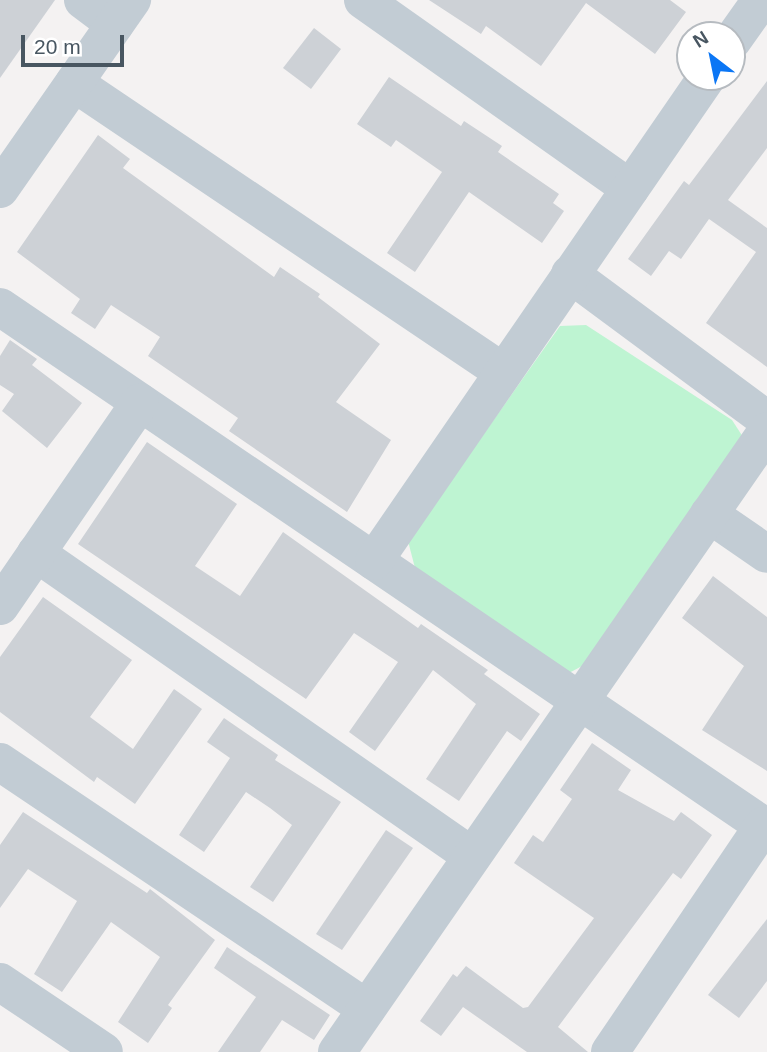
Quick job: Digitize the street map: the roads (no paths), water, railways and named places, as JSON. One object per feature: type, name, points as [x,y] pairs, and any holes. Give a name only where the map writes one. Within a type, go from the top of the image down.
[{"type":"street","points":[[0,189],[123,12],[83,0]]},
{"type":"street","points":[[363,0],[630,188]]},
{"type":"street","points":[[746,22],[761,2]]},
{"type":"street","points":[[74,83],[503,372]]},
{"type":"street","points":[[374,561],[697,91]]},
{"type":"street","points":[[570,274],[767,421]]},
{"type":"street","points":[[0,307],[765,827],[610,1052]]},
{"type":"street","points":[[0,606],[140,402]]},
{"type":"street","points":[[337,1052],[767,431]]},
{"type":"street","points":[[709,514],[767,554]]},
{"type":"street","points":[[36,553],[472,856]]},
{"type":"street","points":[[0,762],[367,1009]]},
{"type":"street","points":[[0,982],[104,1052]]}]
